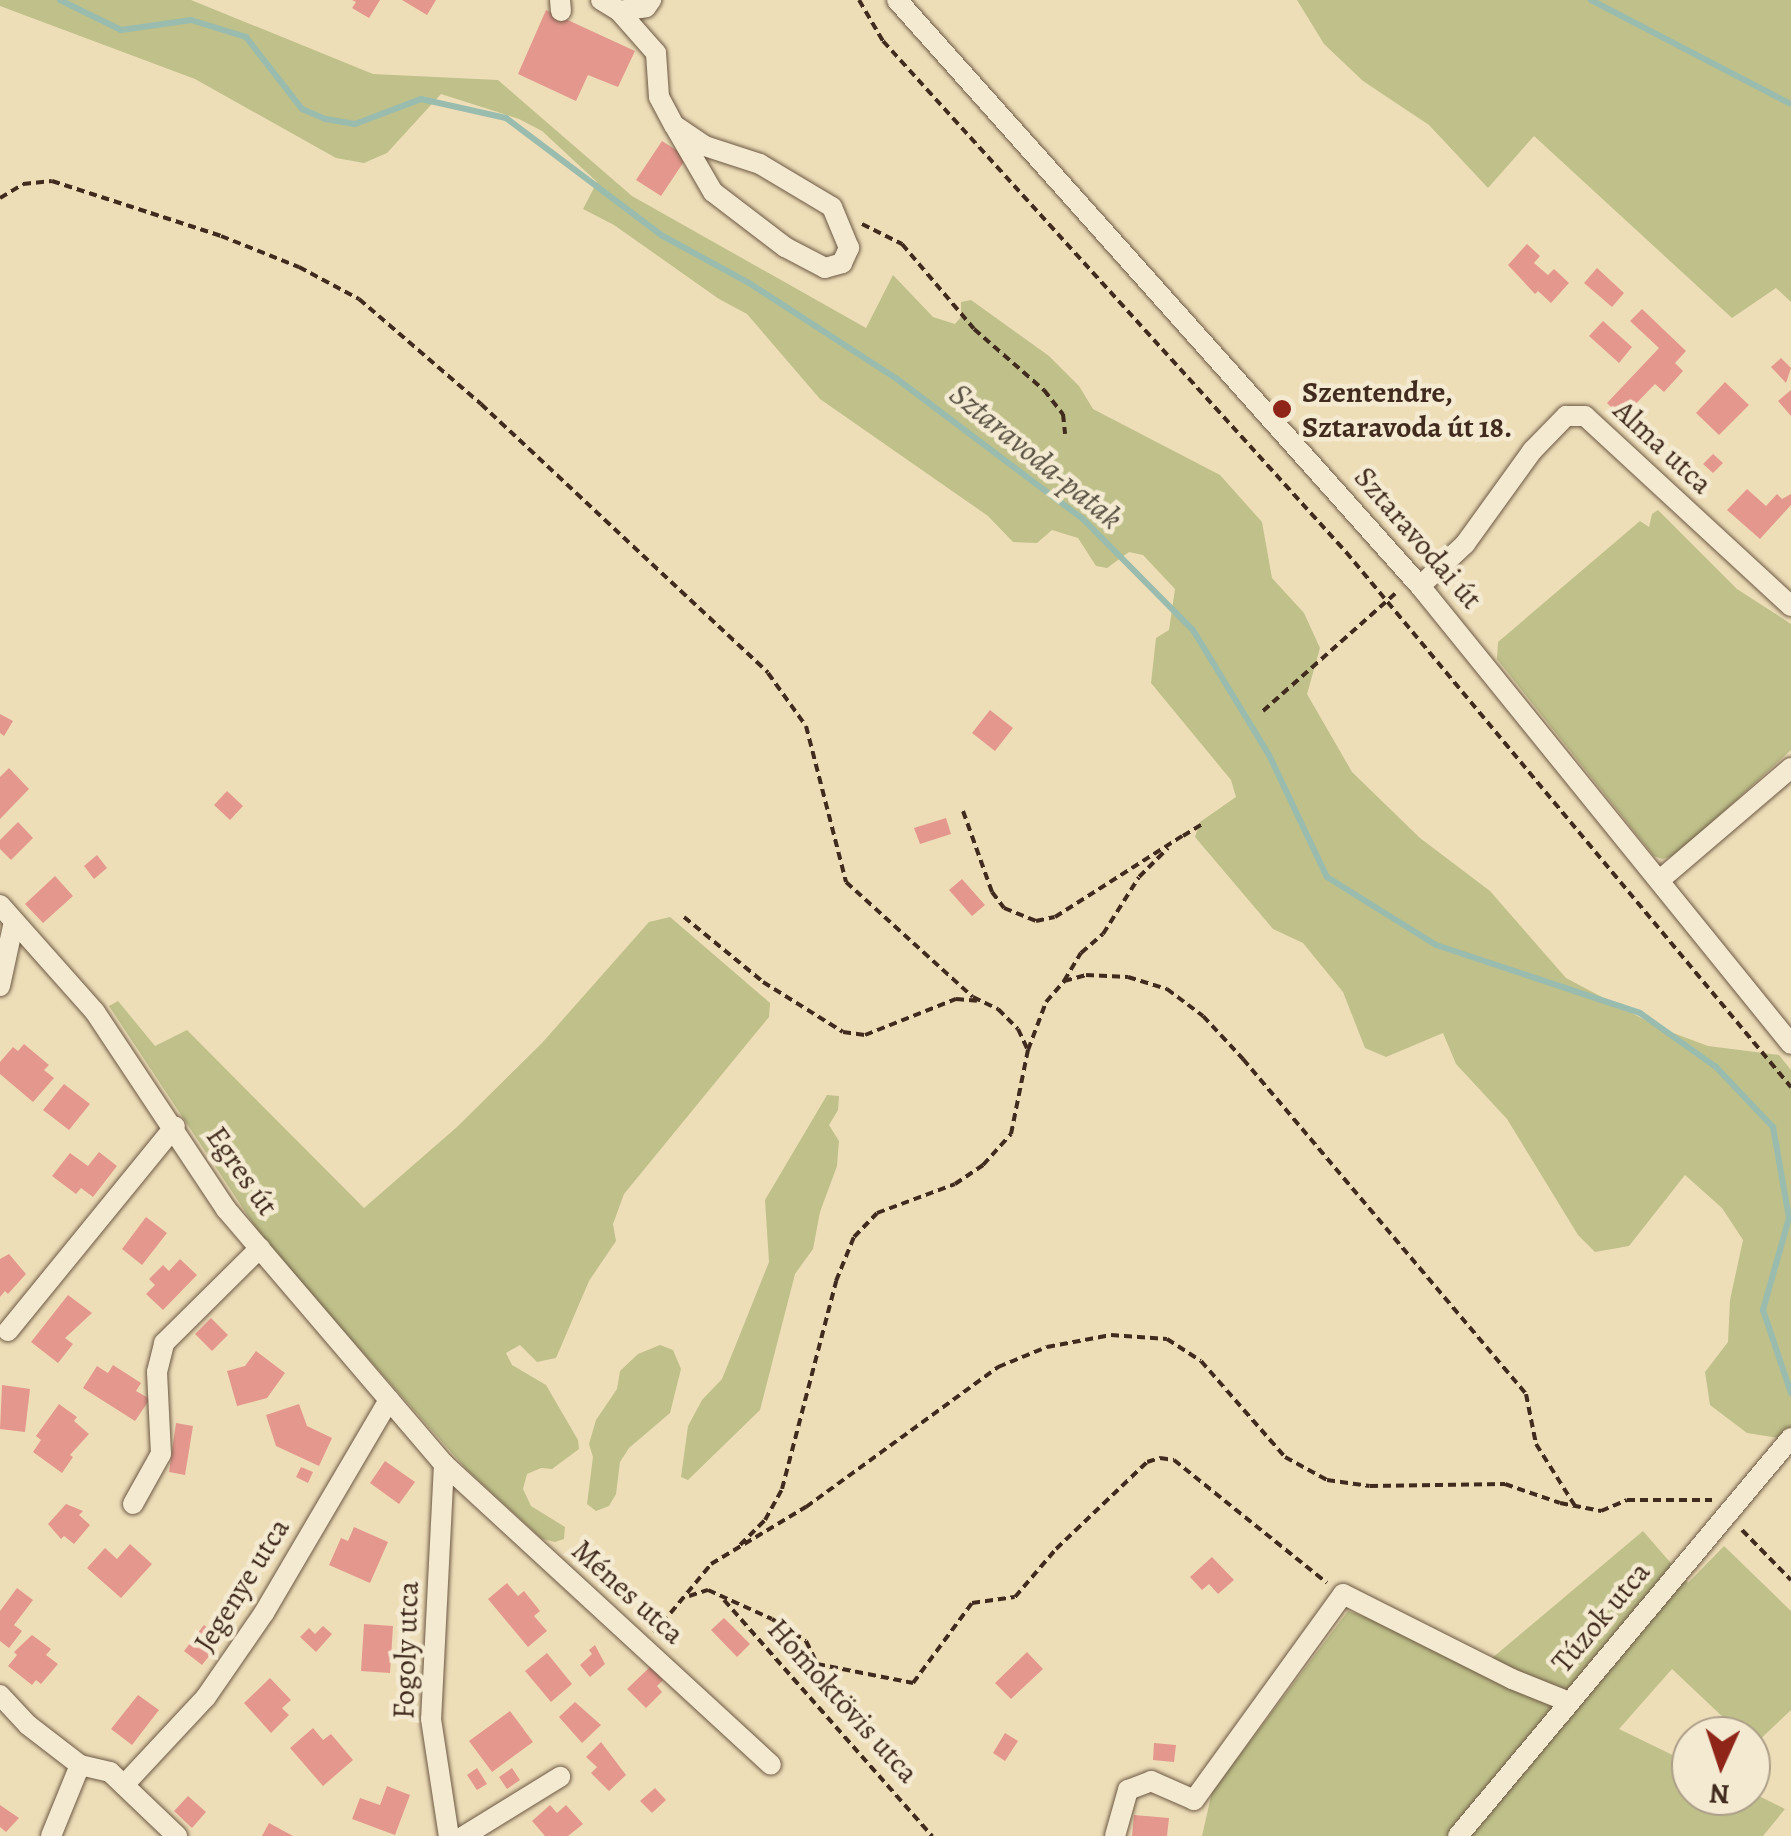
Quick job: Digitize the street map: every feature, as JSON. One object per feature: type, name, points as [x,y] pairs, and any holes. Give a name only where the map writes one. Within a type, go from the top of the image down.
[{"type":"street","points":[[610,6],[646,7],[652,0]]},
{"type":"street","name":"Sztaravodai út","points":[[897,0],[1417,581],[1791,1044]]},
{"type":"street","points":[[610,6],[656,53],[660,98],[674,126],[713,192],[785,247],[825,268],[842,263],[849,248],[832,207],[760,164],[705,146],[674,126]]},
{"type":"street","name":"Alma utca","points":[[1417,581],[1465,544],[1532,451],[1566,416],[1584,416],[1791,606]]},
{"type":"street","points":[[1661,879],[1791,768]]},
{"type":"street","name":"Egres út","points":[[0,904],[95,1012],[175,1126],[226,1209],[444,1464]]},
{"type":"street","points":[[0,986],[14,921]]},
{"type":"street","points":[[8,1332],[175,1126]]},
{"type":"street","points":[[133,1504],[161,1454],[158,1372],[164,1343],[260,1248]]},
{"type":"street","name":"Jegenye utca","points":[[124,1786],[206,1697],[264,1613],[390,1400]]},
{"type":"street","name":"Túzok utca","points":[[1458,1836],[1791,1438]]},
{"type":"street","name":"Ménes utca","points":[[444,1464],[772,1765]]},
{"type":"street","name":"Fogoly utca","points":[[444,1464],[431,1719],[448,1836]]},
{"type":"street","points":[[1114,1836],[1128,1790],[1151,1780],[1194,1800],[1343,1594],[1512,1679],[1569,1702]]},
{"type":"street","points":[[0,1695],[28,1725],[80,1765],[110,1772],[177,1836]]},
{"type":"street","points":[[51,1836],[80,1765]]},
{"type":"street","points":[[464,1836],[560,1777]]},
{"type":"path","points":[[859,0],[882,41],[1386,602],[1791,1088]]},
{"type":"path","points":[[0,198],[23,184],[52,180],[221,236],[299,267],[358,299],[481,404],[779,685],[806,726],[846,882],[869,908],[1018,1029],[1028,1050]]},
{"type":"path","points":[[842,225],[878,228],[902,244],[974,329],[1044,390],[1063,414],[1065,434]]},
{"type":"path","points":[[1263,711],[1386,602],[1417,581]]},
{"type":"path","points":[[963,812],[992,892],[1004,908],[1036,922],[1055,917],[1202,824]]},
{"type":"path","points":[[740,1546],[765,1520],[782,1489],[836,1281],[854,1237],[876,1213],[955,1184],[983,1165],[1011,1134],[1028,1050],[1046,1002],[1081,953],[1103,934],[1138,877],[1182,836]]},
{"type":"path","points":[[684,917],[764,982],[844,1032],[865,1035],[886,1029],[956,999],[986,1004]]},
{"type":"path","points":[[1064,981],[1086,974],[1128,977],[1167,989],[1203,1016],[1526,1394],[1536,1444],[1574,1506]]},
{"type":"path","points":[[630,1637],[654,1634],[689,1596],[711,1564],[806,1508],[998,1367],[1047,1347],[1111,1335],[1167,1340],[1201,1361],[1285,1457],[1328,1480],[1370,1486],[1505,1484],[1601,1511],[1628,1500],[1742,1497]]},
{"type":"path","points":[[689,1596],[708,1590],[806,1641],[817,1664],[913,1683],[972,1603],[1015,1597],[1056,1549],[1146,1462],[1160,1458],[1174,1460],[1266,1538],[1343,1594]]},
{"type":"path","points":[[1727,1515],[1791,1580]]},
{"type":"path","name":"Homoktövis utca","points":[[720,1596],[932,1836]]},
{"type":"green space","points":[[0,0],[191,0],[373,74],[498,80],[632,196],[866,328],[893,275],[933,317],[955,324],[961,317],[961,302],[971,300],[1049,356],[1079,386],[1093,409],[1220,475],[1262,522],[1272,578],[1304,613],[1320,648],[1307,694],[1352,772],[1420,838],[1490,891],[1566,978],[1660,1028],[1708,1046],[1779,1055],[1791,1070],[1791,1440],[1747,1433],[1710,1405],[1705,1372],[1728,1342],[1730,1300],[1743,1240],[1722,1208],[1685,1175],[1629,1246],[1595,1252],[1578,1235],[1507,1119],[1456,1064],[1443,1033],[1386,1057],[1365,1048],[1343,992],[1303,943],[1273,929],[1195,837],[1200,822],[1236,797],[1231,780],[1151,683],[1156,638],[1169,630],[1175,589],[1143,555],[1129,552],[1107,568],[1096,566],[1078,538],[1052,530],[1037,543],[1013,542],[988,516],[820,399],[747,314],[719,299],[614,225],[583,209],[597,182],[542,131],[519,119],[441,94],[387,153],[364,163],[336,158],[195,79],[0,6]]},
{"type":"green space","points":[[1297,0],[1791,0],[1791,302],[1776,288],[1732,318],[1534,136],[1488,188],[1429,125],[1363,81],[1324,44]]},
{"type":"green space","points":[[1658,510],[1737,589],[1791,624],[1791,750],[1676,855],[1662,859],[1654,856],[1497,659],[1498,642],[1640,521],[1649,527],[1652,514]]},
{"type":"green space","points":[[670,917],[770,1003],[769,1017],[624,1194],[613,1224],[616,1241],[589,1281],[556,1358],[537,1362],[520,1345],[506,1353],[512,1365],[546,1385],[578,1440],[579,1449],[552,1469],[541,1468],[527,1474],[523,1489],[531,1506],[565,1527],[564,1539],[555,1542],[542,1539],[467,1470],[266,1243],[109,1006],[118,1001],[155,1046],[187,1030],[364,1208],[457,1127],[542,1043],[649,922]]},
{"type":"green space","points":[[827,1095],[839,1096],[838,1110],[829,1125],[839,1141],[837,1166],[820,1212],[813,1249],[795,1274],[760,1410],[688,1480],[681,1477],[688,1426],[702,1400],[722,1379],[769,1262],[765,1200]]},
{"type":"green space","points":[[660,1345],[673,1350],[681,1369],[670,1413],[629,1448],[620,1462],[616,1494],[609,1506],[596,1511],[587,1504],[593,1457],[589,1444],[596,1420],[617,1389],[620,1371],[638,1354]]},
{"type":"green space","points":[[1643,1531],[1688,1583],[1724,1546],[1791,1611],[1791,1710],[1771,1729],[1771,1716],[1722,1716],[1672,1669],[1619,1729],[1671,1754],[1671,1816],[1771,1816],[1771,1802],[1785,1809],[1763,1836],[1202,1836],[1212,1792],[1348,1611],[1491,1659]]},
{"type":"building","points":[[352,0],[380,0],[369,18],[352,8],[356,2]]},
{"type":"building","points":[[402,0],[436,0],[427,15]]},
{"type":"building","points":[[546,10],[635,51],[618,87],[588,75],[576,101],[518,74]]},
{"type":"building","points":[[662,141],[687,157],[661,196],[636,180]]},
{"type":"building","points":[[1527,244],[1540,256],[1534,263],[1548,275],[1554,269],[1569,283],[1551,303],[1538,291],[1535,294],[1508,265]]},
{"type":"building","points":[[1597,268],[1624,293],[1612,307],[1584,283]]},
{"type":"building","points":[[1642,309],[1686,351],[1675,363],[1683,371],[1664,392],[1655,384],[1622,418],[1607,403],[1659,348],[1630,321]]},
{"type":"building","points":[[1603,321],[1632,347],[1619,363],[1589,336]]},
{"type":"building","points":[[1781,358],[1791,368],[1786,383],[1771,367]]},
{"type":"building","points":[[1725,382],[1749,405],[1719,435],[1696,413]]},
{"type":"building","points":[[1791,390],[1791,416],[1778,401]]},
{"type":"building","points":[[1713,454],[1723,463],[1713,473],[1703,464]]},
{"type":"building","points":[[1747,489],[1766,506],[1777,494],[1782,499],[1791,494],[1791,505],[1760,539],[1727,510]]},
{"type":"building","points":[[990,710],[1013,728],[995,751],[972,733]]},
{"type":"building","points":[[0,714],[13,721],[4,736],[0,733]]},
{"type":"building","points":[[9,768],[29,789],[0,819],[0,777]]},
{"type":"building","points":[[227,791],[243,806],[230,820],[214,805]]},
{"type":"building","points":[[946,818],[951,834],[920,844],[914,828]]},
{"type":"building","points":[[18,822],[33,838],[11,860],[0,849],[0,840]]},
{"type":"building","points":[[97,855],[107,868],[94,879],[84,866]]},
{"type":"building","points":[[55,876],[73,896],[43,923],[25,904]]},
{"type":"building","points":[[962,879],[985,905],[972,916],[949,890]]},
{"type":"building","points":[[24,1044],[49,1065],[44,1070],[54,1078],[33,1102],[0,1074],[0,1062],[13,1047],[18,1051]]},
{"type":"building","points":[[64,1084],[90,1104],[69,1130],[43,1110]]},
{"type":"building","points":[[99,1152],[117,1166],[93,1197],[81,1188],[76,1194],[52,1176],[70,1153],[88,1166]]},
{"type":"building","points":[[146,1217],[167,1233],[142,1265],[122,1249]]},
{"type":"building","points":[[9,1254],[26,1274],[8,1294],[5,1291],[0,1297],[0,1259]]},
{"type":"building","points":[[180,1259],[197,1275],[163,1310],[146,1294],[155,1285],[149,1279],[163,1265],[169,1271]]},
{"type":"building","points":[[68,1295],[92,1313],[65,1338],[73,1344],[58,1363],[31,1342]]},
{"type":"building","points":[[211,1318],[228,1335],[212,1351],[195,1334]]},
{"type":"building","points":[[256,1351],[285,1373],[267,1398],[237,1406],[227,1371],[245,1366]]},
{"type":"building","points":[[113,1365],[141,1383],[136,1391],[150,1399],[135,1421],[83,1388],[97,1366],[108,1373]]},
{"type":"building","points":[[2,1385],[30,1389],[25,1432],[0,1429]]},
{"type":"building","points":[[59,1404],[77,1417],[74,1421],[89,1434],[70,1455],[73,1457],[62,1473],[33,1452],[41,1440],[36,1436]]},
{"type":"building","points":[[299,1404],[307,1426],[332,1438],[319,1466],[276,1446],[266,1415]]},
{"type":"building","points":[[176,1423],[193,1426],[185,1475],[169,1472]]},
{"type":"building","points":[[385,1461],[415,1482],[399,1504],[370,1483]]},
{"type":"building","points":[[301,1467],[313,1472],[308,1483],[296,1477]]},
{"type":"building","points":[[66,1504],[83,1511],[79,1515],[90,1525],[74,1544],[64,1536],[61,1539],[48,1524]]},
{"type":"building","points":[[354,1527],[388,1542],[370,1583],[329,1565],[341,1538],[348,1541]]},
{"type":"building","points":[[130,1544],[152,1564],[121,1598],[87,1568],[105,1548],[117,1559]]},
{"type":"building","points":[[1212,1557],[1234,1580],[1218,1594],[1209,1584],[1202,1590],[1190,1577]]},
{"type":"building","points":[[507,1583],[518,1596],[524,1591],[540,1611],[534,1616],[547,1631],[528,1647],[488,1599]]},
{"type":"building","points":[[17,1588],[33,1600],[14,1625],[22,1631],[9,1648],[0,1641],[0,1611]]},
{"type":"building","points":[[724,1618],[750,1644],[737,1657],[711,1630]]},
{"type":"building","points":[[364,1624],[393,1626],[390,1673],[361,1671]]},
{"type":"building","points":[[204,1625],[222,1640],[202,1665],[184,1651]]},
{"type":"building","points":[[323,1626],[332,1634],[316,1652],[300,1637],[309,1628],[315,1634]]},
{"type":"building","points":[[32,1635],[51,1649],[46,1655],[58,1664],[41,1684],[36,1680],[32,1685],[8,1666],[17,1655],[14,1652]]},
{"type":"building","points":[[595,1645],[605,1664],[590,1677],[580,1665]]},
{"type":"building","points":[[1027,1652],[1043,1669],[1011,1699],[995,1683]]},
{"type":"building","points":[[547,1653],[572,1684],[551,1702],[525,1671]]},
{"type":"building","points":[[651,1666],[663,1680],[657,1686],[662,1692],[646,1708],[627,1689]]},
{"type":"building","points":[[270,1678],[291,1700],[282,1708],[289,1715],[271,1733],[244,1703]]},
{"type":"building","points":[[138,1695],[159,1710],[132,1745],[111,1729]]},
{"type":"building","points":[[575,1702],[601,1725],[582,1743],[559,1717]]},
{"type":"building","points":[[510,1711],[533,1742],[492,1772],[469,1741]]},
{"type":"building","points":[[313,1728],[323,1740],[331,1734],[353,1760],[323,1786],[290,1748]]},
{"type":"building","points":[[1005,1733],[1018,1741],[1005,1761],[993,1753]]},
{"type":"building","points":[[601,1742],[626,1775],[609,1791],[591,1773],[597,1767],[586,1757]]},
{"type":"building","points":[[1154,1743],[1176,1745],[1174,1762],[1153,1760]]},
{"type":"building","points":[[477,1768],[487,1784],[477,1790],[467,1775]]},
{"type":"building","points":[[512,1768],[520,1780],[507,1789],[499,1777]]},
{"type":"building","points":[[387,1786],[410,1795],[395,1835],[352,1819],[360,1798],[380,1805]]},
{"type":"building","points":[[655,1788],[666,1800],[652,1813],[640,1801]]},
{"type":"building","points":[[188,1796],[206,1812],[192,1828],[174,1811]]},
{"type":"building","points":[[0,1805],[19,1818],[6,1832],[0,1827]]},
{"type":"building","points":[[550,1805],[557,1813],[566,1805],[583,1824],[568,1836],[545,1836],[532,1821]]},
{"type":"building","points":[[1134,1815],[1169,1818],[1167,1836],[1132,1836]]},
{"type":"building","points":[[269,1823],[293,1836],[262,1836]]},
{"type":"waterway","name":"Sztaravoda-patak","points":[[60,0],[121,30],[191,20],[246,37],[302,109],[326,119],[355,124],[421,99],[506,118],[661,235],[749,283],[897,379],[1083,519],[1193,630],[1269,755],[1327,877],[1436,945],[1640,1013],[1716,1067],[1773,1127],[1789,1218],[1763,1310],[1791,1393]]},
{"type":"waterway","points":[[1591,0],[1791,104]]},
{"type":"place","name":"Szentendre, Sztaravoda út 18.","points":[[1282,409]]}]
